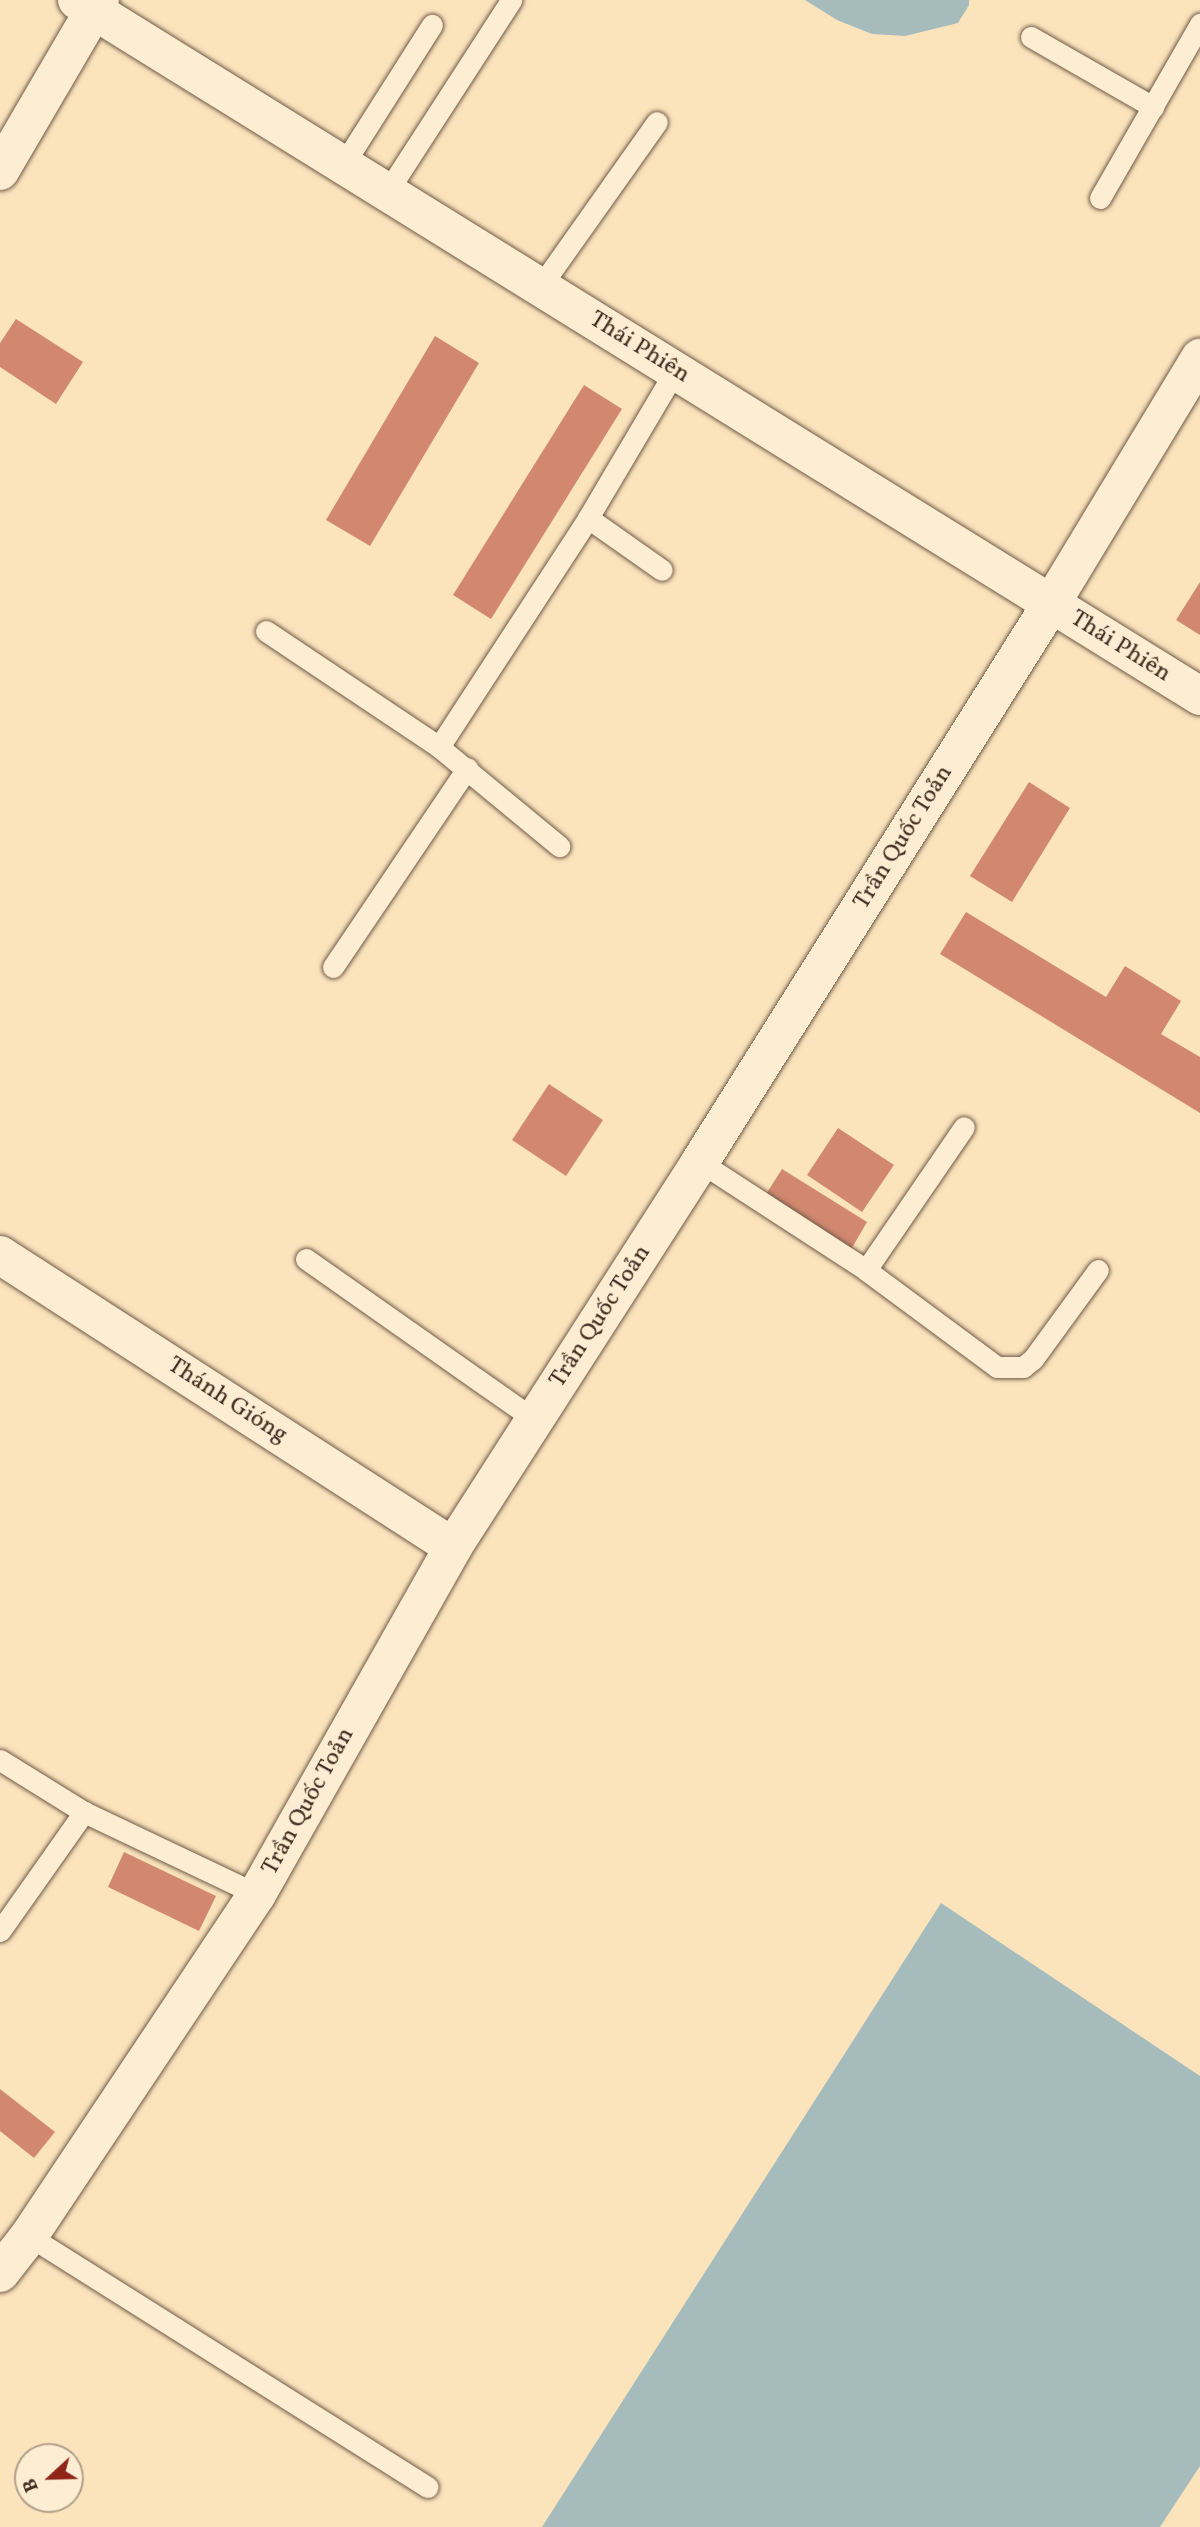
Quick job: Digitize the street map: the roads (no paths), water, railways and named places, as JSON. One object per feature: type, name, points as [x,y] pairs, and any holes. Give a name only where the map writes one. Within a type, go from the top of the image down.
[{"type":"street","name":"Thái Phiên","points":[[90,3],[343,165],[1200,696]]},
{"type":"street","points":[[0,172],[90,3]]},
{"type":"street","name":"Trần Quốc Toản","points":[[0,2273],[29,2236],[257,1894],[453,1547],[700,1162],[1051,604],[1200,358]]},
{"type":"street","name":"Thánh Gióng","points":[[0,1255],[453,1547]]},
{"type":"lane","points":[[387,192],[511,0]]},
{"type":"lane","points":[[1100,198],[1200,24]]},
{"type":"lane","points":[[343,165],[432,25]]},
{"type":"lane","points":[[1031,37],[1153,107]]},
{"type":"lane","points":[[540,287],[657,122]]},
{"type":"lane","points":[[439,747],[588,518],[675,371]]},
{"type":"lane","points":[[588,518],[662,570]]},
{"type":"lane","points":[[266,631],[439,747],[559,846]]},
{"type":"lane","points":[[332,967],[467,768]]},
{"type":"lane","points":[[866,1270],[964,1127]]},
{"type":"lane","points":[[700,1162],[866,1270],[998,1367],[1010,1370],[1023,1367],[1033,1359],[1098,1270]]},
{"type":"lane","points":[[306,1259],[535,1420]]},
{"type":"lane","points":[[0,1760],[85,1812],[257,1894]]},
{"type":"lane","points":[[0,1931],[85,1812]]},
{"type":"lane","points":[[29,2236],[427,2487]]}]
